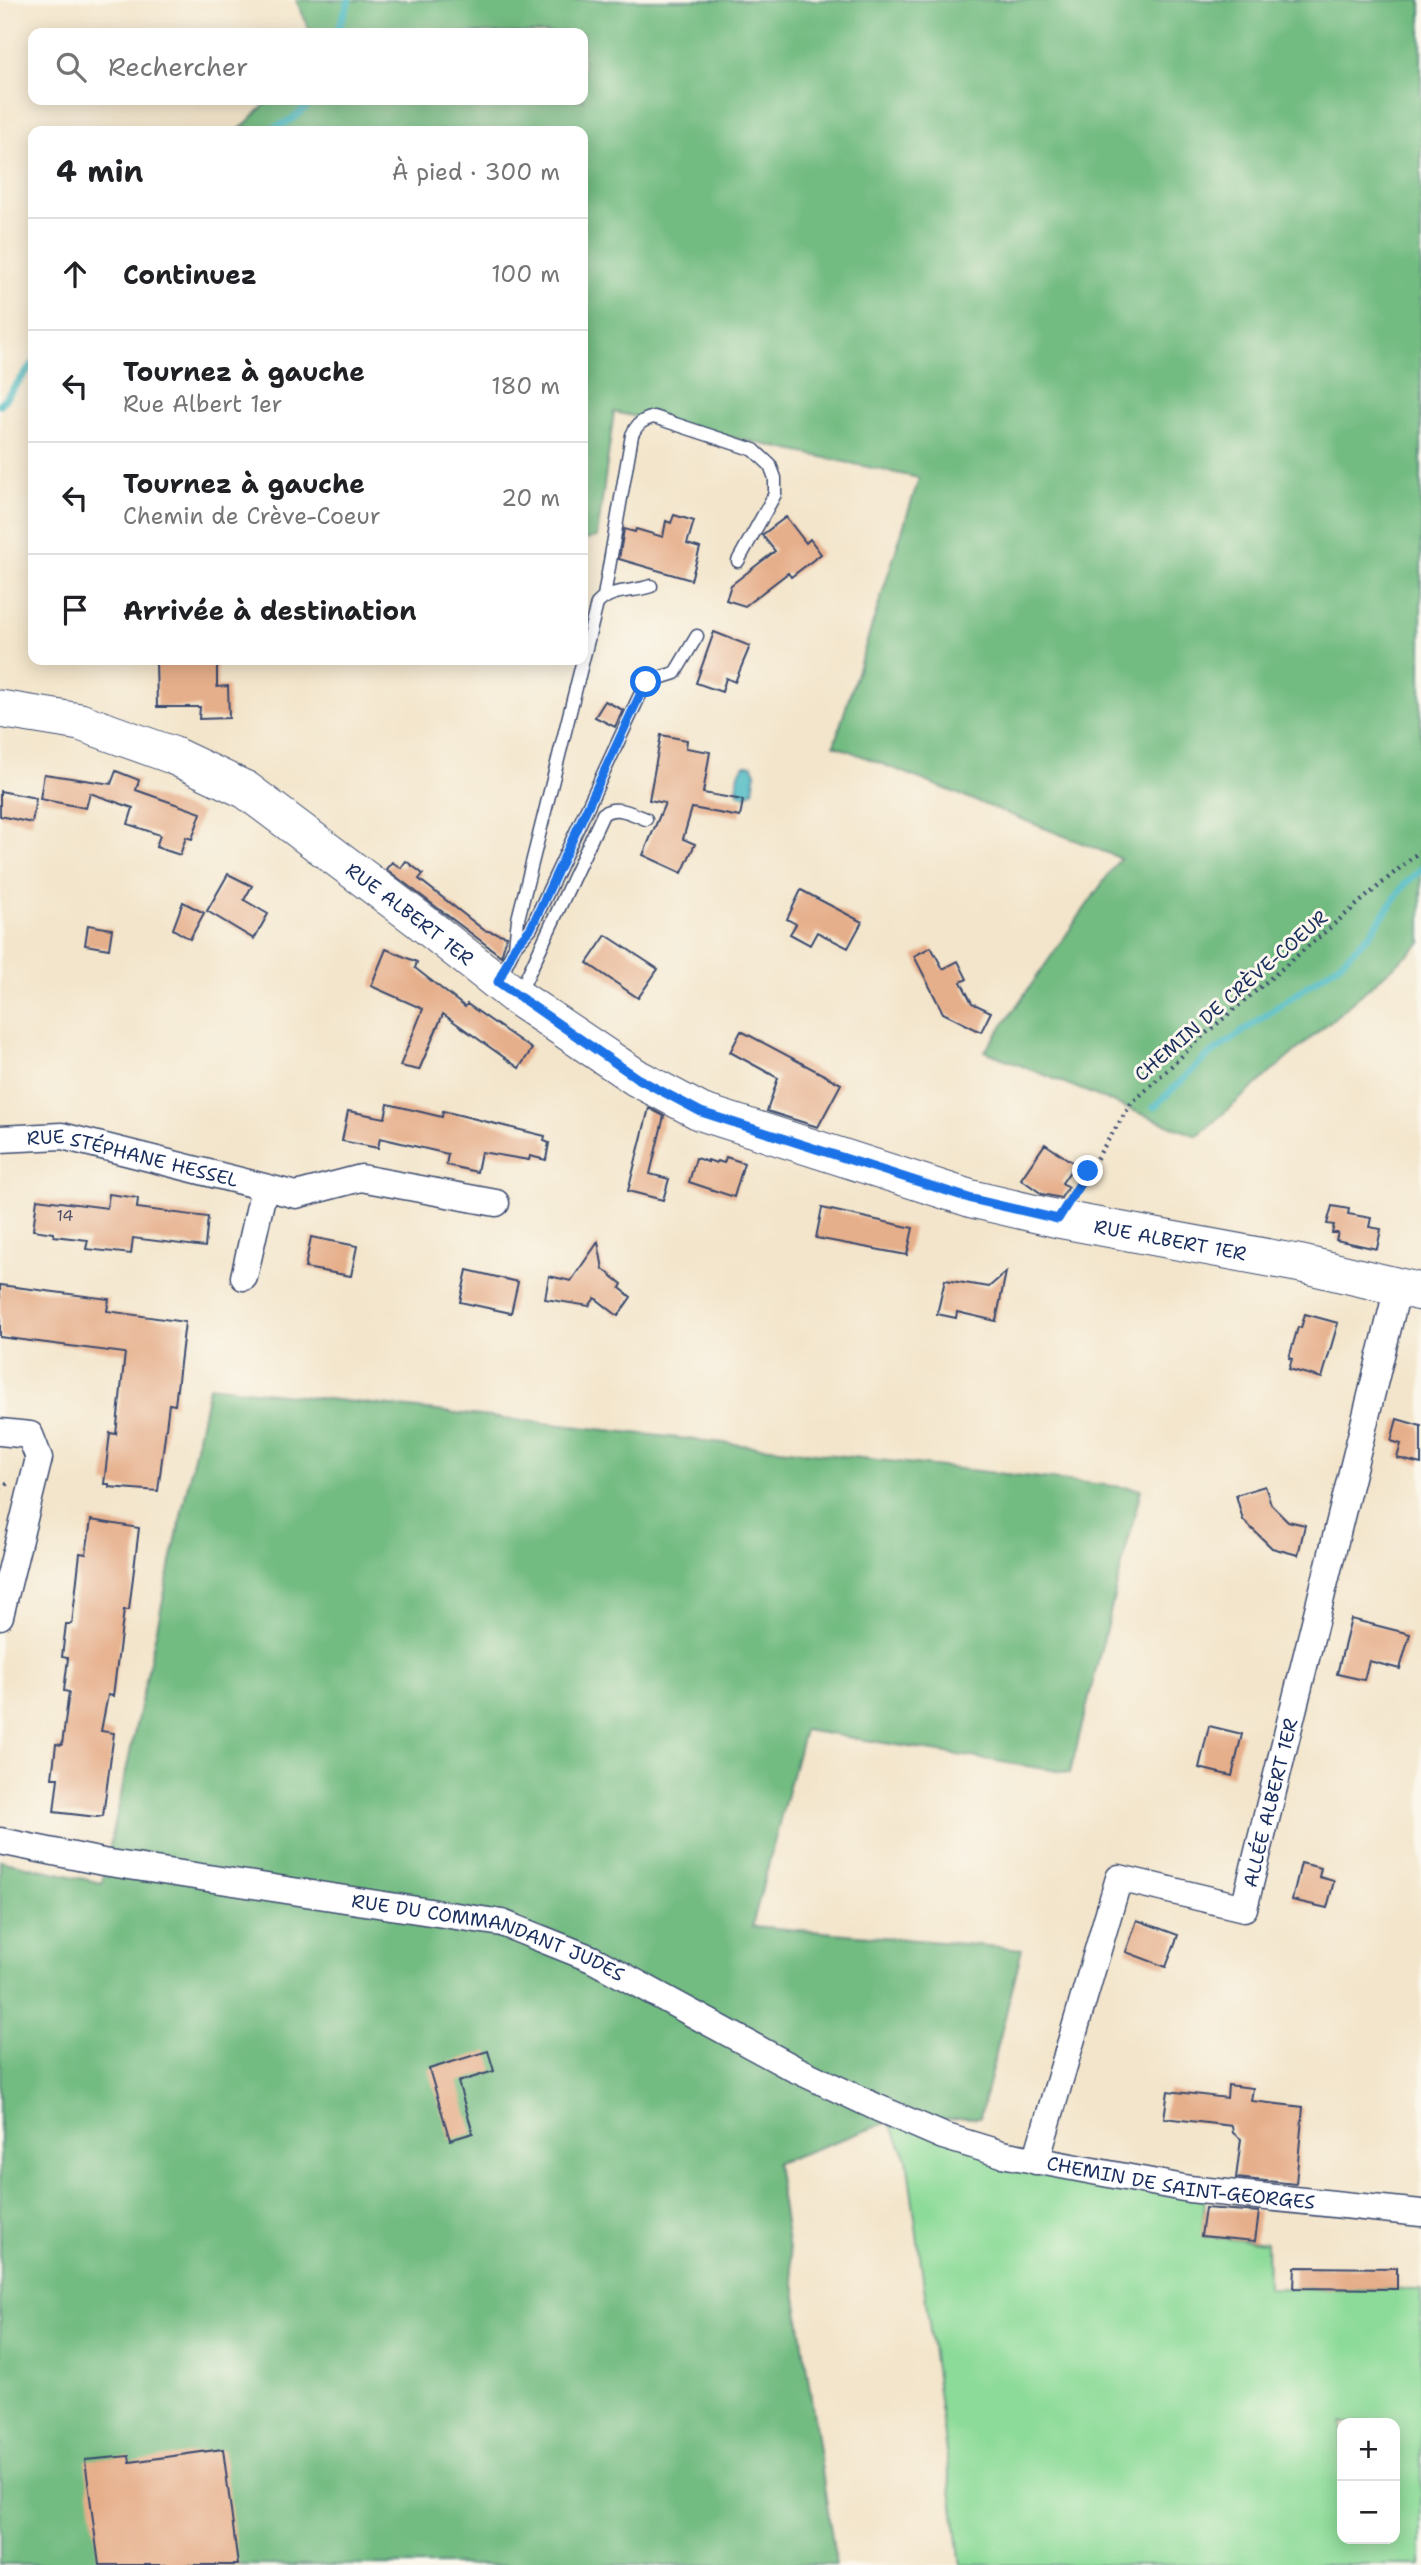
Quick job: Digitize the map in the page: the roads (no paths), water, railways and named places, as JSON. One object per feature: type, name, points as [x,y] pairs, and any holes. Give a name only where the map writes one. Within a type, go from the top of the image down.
[{"type":"street","name":"RUE ALBERT 1ER","points":[[0,709],[80,722],[172,755],[246,790],[508,990],[637,1078],[701,1112],[972,1199],[1058,1219],[1302,1264],[1409,1289]]},
{"type":"street","name":"RUE STÉPHANE HESSEL","points":[[0,1139],[62,1136],[296,1195],[361,1178],[496,1203]]},
{"type":"street","name":"RUE STÉPHANE HESSEL","points":[[244,1277],[264,1188]]},
{"type":"street","name":"ALLÉE ALBERT 1ER","points":[[1036,2161],[1119,1878],[1244,1908],[1409,1289]]},
{"type":"street","points":[[0,1432],[30,1435],[39,1458],[0,1616]]},
{"type":"street","name":"RUE DU COMMANDANT JUDES","points":[[0,1841],[103,1862],[502,1923],[592,1959],[793,2068],[943,2136]]},
{"type":"street","name":"CHEMIN DE SAINT-GEORGES","points":[[943,2136],[1002,2154],[1189,2189],[1421,2213]]},
{"type":"lane","points":[[604,596],[632,435],[637,425],[654,417],[754,450],[770,465],[775,478],[775,494],[738,561]]},
{"type":"lane","points":[[588,640],[597,604],[604,596],[651,586]]},
{"type":"lane","points":[[515,946],[531,928],[646,682],[675,673],[697,636]]},
{"type":"lane","points":[[508,990],[518,919],[582,665]]},
{"type":"lane","points":[[508,990],[603,814],[618,809],[646,819]]},
{"type":"water","points":[[745,765],[752,765],[756,772],[753,791],[746,796],[739,794],[737,787],[739,774]]},
{"type":"waterway","points":[[339,28],[349,0]]},
{"type":"waterway","points":[[280,126],[307,105]]},
{"type":"waterway","points":[[0,405],[28,370]]},
{"type":"waterway","points":[[1154,1107],[1204,1059],[1340,963],[1370,934],[1405,884],[1421,869]]}]
